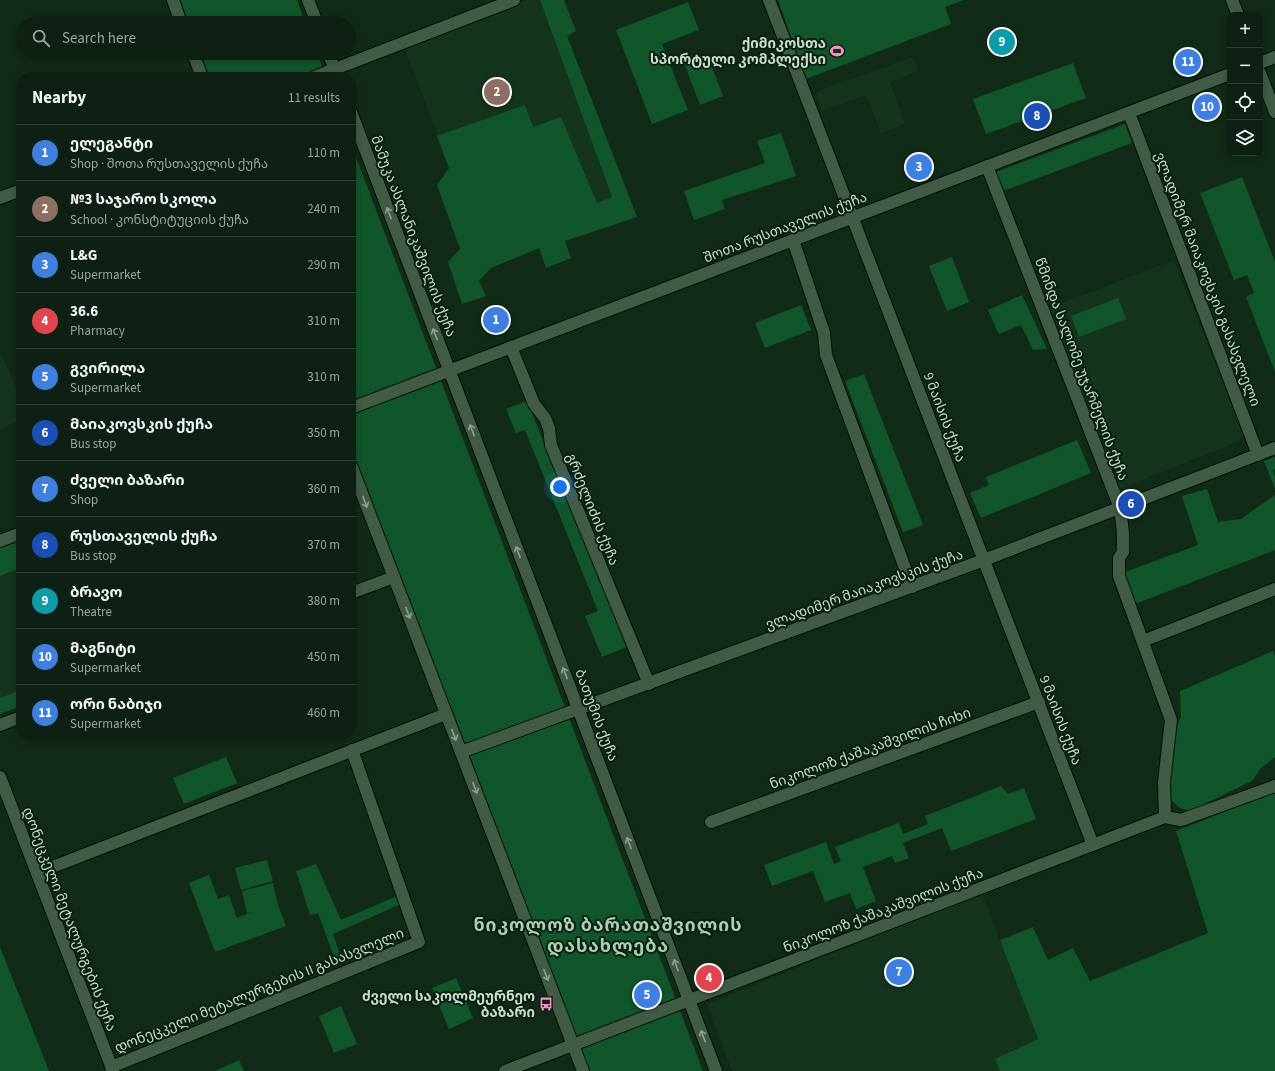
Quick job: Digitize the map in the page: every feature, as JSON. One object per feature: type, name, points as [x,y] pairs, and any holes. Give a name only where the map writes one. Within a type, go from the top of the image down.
[{"type":"street","points":[[173,0],[179,16]]},
{"type":"street","points":[[308,0],[314,16]]},
{"type":"street","points":[[338,72],[514,0]]},
{"type":"street","name":"9 მაისის ქუჩა","points":[[769,0],[1094,845]]},
{"type":"street","points":[[1232,0],[1237,12]]},
{"type":"street","points":[[1263,62],[1275,57]]},
{"type":"street","points":[[196,60],[200,72]]},
{"type":"street","points":[[331,60],[336,72]]},
{"type":"street","name":"შოთა რუსთაველის ქუჩა","points":[[356,406],[1227,75]]},
{"type":"street","points":[[1263,81],[1275,112]]},
{"type":"street","name":"ვლადიმერ მაიაკოვსკის გასასვლელი","points":[[1129,113],[1258,455]]},
{"type":"street","name":"მამუკა ასლანიკაშვილის ქუჩა","points":[[356,125],[449,370]]},
{"type":"street","name":"წმინდა სალომე უჯარმელის ქუჩა","points":[[987,166],[1120,508],[1123,533],[1123,552],[1119,558],[1119,576],[1171,720],[1164,782],[1165,817]]},
{"type":"street","points":[[0,198],[16,192]]},
{"type":"street","points":[[793,240],[824,333],[826,355],[912,586]]},
{"type":"street","name":"გრძელიძის ქუჩა","points":[[510,347],[534,404],[549,428],[551,445],[649,684]]},
{"type":"street","name":"ბათუმის ქუჩა","points":[[449,370],[716,1071]]},
{"type":"street","name":"ვლადიმერ მაიაკოვსკის ქუჩა","points":[[461,752],[984,560],[1275,448]]},
{"type":"street","points":[[356,478],[583,1071]]},
{"type":"street","points":[[0,541],[16,535]]},
{"type":"street","points":[[356,591],[394,577]]},
{"type":"street","points":[[1142,641],[1275,590]]},
{"type":"street","name":"ნიკოლოზ ქაშაკაშვილის ჩიხი","points":[[711,822],[1039,702]]},
{"type":"street","points":[[36,873],[446,714]]},
{"type":"street","points":[[0,725],[16,720]]},
{"type":"street","name":"დონეცკელი მეტალურგების II გასასვლელი","points":[[112,1069],[419,942],[352,750]]},
{"type":"street","name":"დონეცკელი მეტალურგების ქუჩა","points":[[0,778],[112,1069]]},
{"type":"street","name":"ნიკოლოზ ქაშაკაშვილის ქუჩა","points":[[505,1071],[1165,817],[1181,820],[1274,784]]},
{"type":"shaded area","points":[[528,0],[540,0],[612,197],[482,252],[404,47]]},
{"type":"shaded area","points":[[913,57],[918,71],[890,82],[905,124],[881,133],[866,95],[822,111],[816,92]]},
{"type":"shaded area","points":[[1174,260],[1244,435],[1237,442],[1121,488],[1113,482],[1047,309]]},
{"type":"shaded area","points":[[0,351],[16,388],[16,422],[0,429]]},
{"type":"shaded area","points":[[16,570],[16,692],[0,698],[0,576]]},
{"type":"shaded area","points":[[982,893],[1038,1039],[995,1059],[1000,1071],[732,1071],[707,1004]]},
{"type":"green space","points":[[180,0],[297,0],[303,16],[186,16]]},
{"type":"green space","points":[[540,0],[564,0],[576,31],[567,36],[637,217],[565,241],[571,258],[546,268],[539,248],[491,268],[479,281],[486,296],[462,304],[448,262],[460,249],[437,185],[449,168],[437,136],[525,105],[533,127],[561,117],[597,203],[612,197]]},
{"type":"green space","name":"ქიმიკოსთა სპორტული კომპლექსი","points":[[778,0],[964,0],[945,7],[951,24],[806,79]]},
{"type":"green space","points":[[688,2],[699,30],[662,44],[688,110],[652,124],[616,30]]},
{"type":"green space","points":[[707,54],[723,96],[700,105],[684,63]]},
{"type":"green space","points":[[203,60],[320,60],[324,72],[207,72]]},
{"type":"green space","points":[[1073,63],[1086,98],[986,134],[973,99]]},
{"type":"green space","points":[[1125,124],[1132,143],[1003,191],[996,172]]},
{"type":"green space","points":[[781,133],[796,176],[722,200],[725,209],[694,220],[684,191],[765,163],[757,141]]},
{"type":"green space","points":[[356,157],[703,1071],[590,1071],[356,460]]},
{"type":"green space","points":[[1242,177],[1275,262],[1275,372],[1246,297],[1254,293],[1247,275],[1234,280],[1200,193]]},
{"type":"green space","points":[[952,257],[969,302],[947,311],[929,266]]},
{"type":"green space","points":[[1022,295],[1047,349],[1033,350],[1021,325],[999,334],[988,310]]},
{"type":"green space","points":[[1118,298],[1126,319],[1079,337],[1071,316]]},
{"type":"green space","points":[[801,305],[811,330],[765,348],[755,323]]},
{"type":"green space","points":[[864,374],[923,525],[903,532],[845,381]]},
{"type":"green space","points":[[527,401],[627,647],[602,657],[585,616],[598,611],[525,430],[516,433],[506,409]]},
{"type":"green space","points":[[1077,440],[1091,473],[981,518],[970,493],[989,485],[986,477]]},
{"type":"green space","points":[[1275,457],[1275,469],[1273,470],[1275,477],[1275,489],[1264,461]]},
{"type":"green space","points":[[1207,489],[1218,522],[1241,519],[1275,495],[1275,550],[1135,604],[1125,572],[1198,545],[1182,496]]},
{"type":"green space","points":[[16,539],[16,570],[0,576],[0,545]]},
{"type":"green space","points":[[1273,651],[1275,656],[1275,757],[1260,769],[1252,781],[1190,811],[1180,808],[1169,798],[1169,783],[1177,726],[1181,717],[1180,691]]},
{"type":"green space","points":[[16,692],[16,708],[0,714],[0,698]]},
{"type":"green space","points":[[226,757],[237,783],[184,804],[173,778]]},
{"type":"green space","points":[[1001,786],[1008,794],[1024,788],[1036,819],[951,851],[942,828],[903,843],[909,858],[895,863],[892,856],[863,867],[876,901],[856,909],[850,893],[825,902],[813,871],[772,886],[764,865],[826,842],[834,864],[841,861],[835,847],[899,823],[903,834],[928,824],[925,816]]},
{"type":"green space","points":[[1275,792],[1275,1071],[1000,1071],[995,1059],[1038,1039],[1000,940],[1033,927],[1048,960],[1073,948],[1090,981],[1208,933],[1176,831]]},
{"type":"green space","points":[[267,860],[273,881],[241,890],[235,868]]},
{"type":"green space","points":[[316,864],[341,920],[397,896],[401,904],[333,934],[343,962],[337,965],[318,913],[310,915],[296,871]]},
{"type":"green space","points":[[209,875],[218,899],[229,895],[237,918],[251,912],[247,913],[242,891],[273,883],[278,905],[286,926],[215,952],[189,883]]},
{"type":"green space","points":[[0,947],[49,1071],[0,1071]]},
{"type":"green space","points":[[456,978],[473,1018],[449,1029],[432,988]]},
{"type":"green space","points":[[341,1006],[357,1044],[334,1053],[319,1016]]},
{"type":"green space","points":[[239,1060],[244,1071],[215,1071]]},
{"type":"place","name":"ბრავო","points":[[1002,42]]},
{"type":"place","name":"ქიმიკოსთა სპორტული კომპლექსი","points":[[837,51]]},
{"type":"place","name":"ორი ნაბიჯი","points":[[1188,62]]},
{"type":"place","name":"№3 საჯარო სკოლა","points":[[497,92]]},
{"type":"place","name":"მაგნიტი","points":[[1207,107]]},
{"type":"place","name":"რუსთაველის ქუჩა","points":[[1037,116]]},
{"type":"place","name":"L&G","points":[[919,167]]},
{"type":"place","name":"ელეგანტი","points":[[496,320]]},
{"type":"place","name":"მაიაკოვსკის ქუჩა","points":[[1131,504]]},
{"type":"place","name":"ძველი ბაზარი","points":[[899,972]]},
{"type":"place","name":"36.6","points":[[709,978]]},
{"type":"place","name":"გვირილა","points":[[647,995]]},
{"type":"place","name":"ძველი საკოლმეურნეო ბაზარი","points":[[546,1004]]},
{"type":"district","name":"ნიკოლოზ ბარათაშვილის დასახლება","points":[[608,935]]}]
